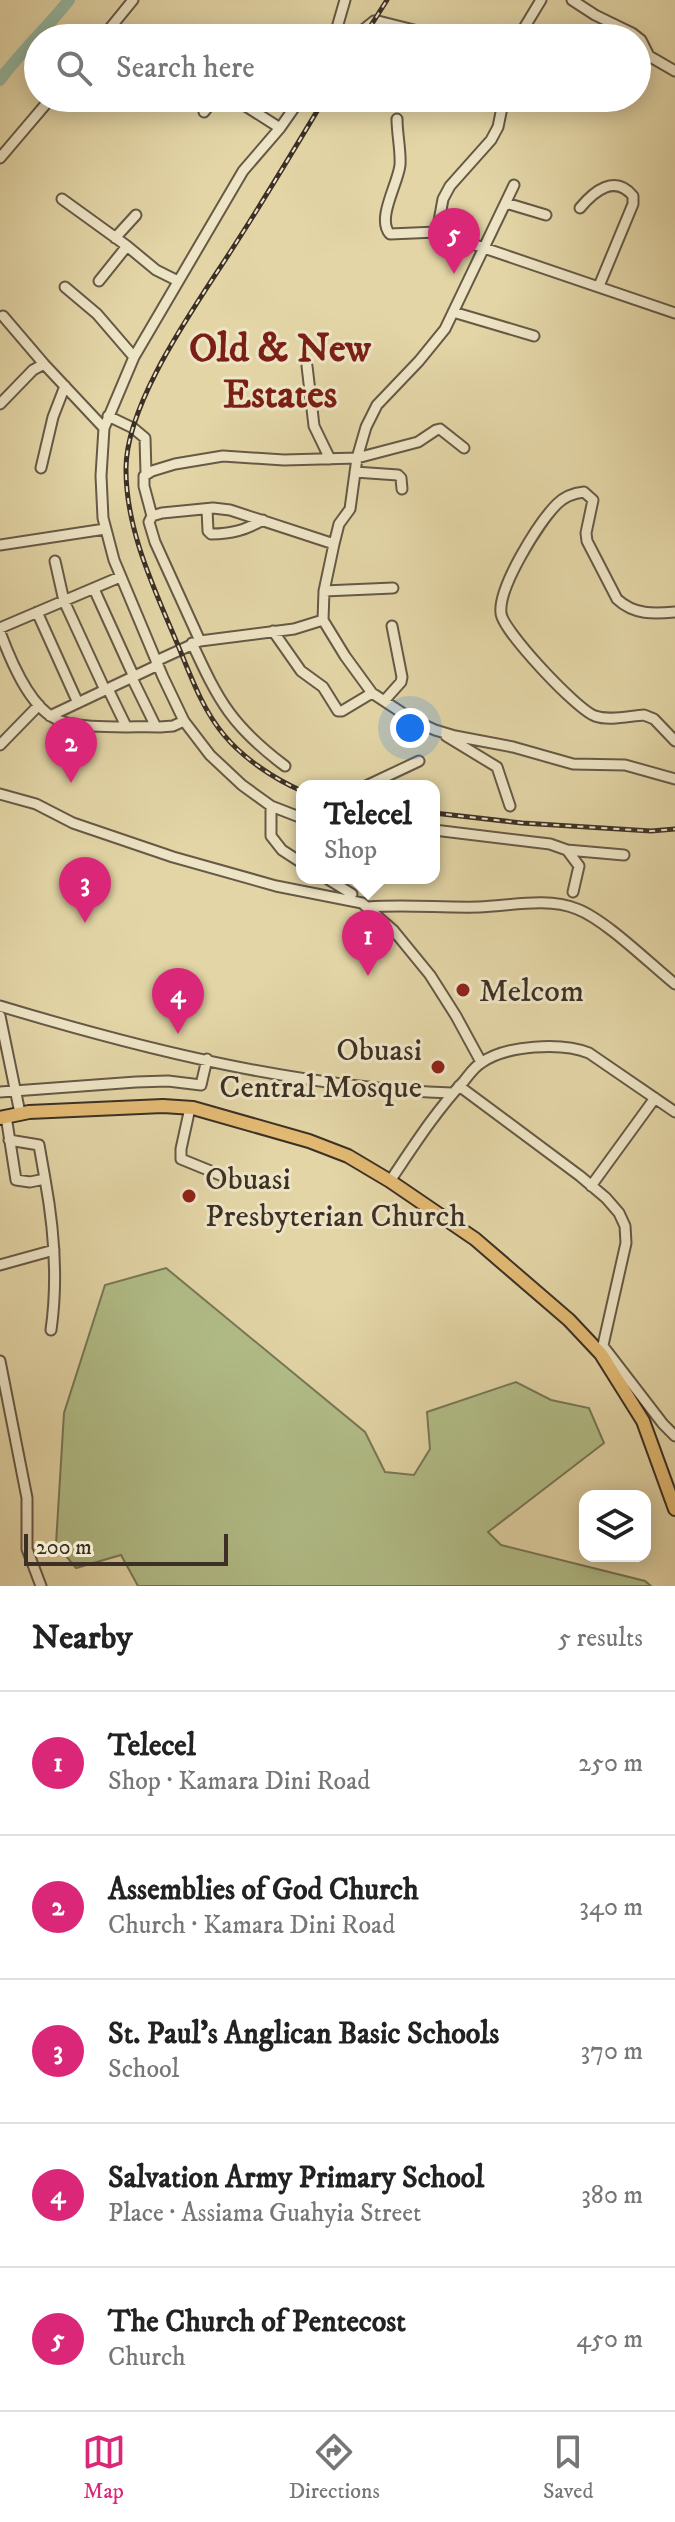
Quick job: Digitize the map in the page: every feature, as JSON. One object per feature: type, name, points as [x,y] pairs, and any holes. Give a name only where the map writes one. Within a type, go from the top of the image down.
[{"type":"main road","points":[[9,1116],[163,1106],[190,1108],[325,1146],[348,1156],[453,1223],[495,1255],[602,1350],[643,1421],[675,1509]]},
{"type":"street","points":[[113,24],[133,0]]},
{"type":"street","points":[[338,24],[345,0]]},
{"type":"street","points":[[526,24],[541,0]]},
{"type":"street","points":[[572,0],[614,24]]},
{"type":"street","points":[[370,24],[374,21],[390,24]]},
{"type":"street","points":[[651,57],[675,71]]},
{"type":"street","points":[[0,158],[39,112]]},
{"type":"street","points":[[255,112],[280,128]]},
{"type":"street","points":[[291,112],[243,171],[134,357],[104,428],[101,476],[105,529],[120,577],[184,721],[218,764],[242,785],[271,806],[296,816]]},
{"type":"street","points":[[437,232],[443,199],[450,186],[491,140],[501,112]]},
{"type":"street","points":[[397,119],[400,163],[387,206],[386,230],[390,234],[437,232],[675,313]]},
{"type":"street","points":[[510,806],[497,767],[372,693],[323,620],[324,591],[334,544],[339,524],[350,509],[357,458],[366,427],[377,405],[435,343],[514,185]]},
{"type":"street","points":[[580,208],[593,193],[609,185],[616,185],[633,196],[633,204],[599,286]]},
{"type":"street","points":[[62,199],[156,270],[178,281]]},
{"type":"street","points":[[506,203],[546,215]]},
{"type":"street","points":[[115,238],[136,215]]},
{"type":"street","points":[[99,281],[127,246]]},
{"type":"street","points":[[65,287],[97,314],[134,357]]},
{"type":"street","points":[[453,312],[534,336]]},
{"type":"street","points":[[3,316],[104,428]]},
{"type":"street","points":[[0,404],[33,370],[44,364]]},
{"type":"street","points":[[307,366],[314,426],[330,459]]},
{"type":"street","points":[[41,468],[53,417],[65,386]]},
{"type":"street","points":[[108,416],[133,428],[145,438],[144,486],[152,516],[149,522],[216,695],[256,743],[285,766]]},
{"type":"street","points":[[146,473],[190,460],[223,456],[284,460],[357,458],[418,442],[440,429],[464,448]]},
{"type":"street","points":[[355,472],[398,475],[402,489]]},
{"type":"street","points":[[675,612],[638,612],[617,599],[587,541],[593,500],[584,492],[558,503],[524,549],[511,577],[501,611],[504,623],[540,670],[583,709],[601,717],[650,717],[675,741]]},
{"type":"street","points":[[152,516],[207,509],[230,510],[334,544]]},
{"type":"street","points":[[207,509],[208,531],[211,534],[246,530],[263,520]]},
{"type":"street","points":[[0,545],[105,529]]},
{"type":"street","points":[[55,561],[64,601],[126,726]]},
{"type":"street","points":[[120,577],[0,630],[21,678],[50,716],[67,723],[156,727],[173,726],[184,721]]},
{"type":"street","points":[[324,591],[393,588]]},
{"type":"street","points":[[94,589],[156,727]]},
{"type":"street","points":[[37,612],[78,703]]},
{"type":"street","points":[[50,716],[133,677],[196,642],[299,628],[323,620]]},
{"type":"street","points":[[384,701],[402,677],[392,626]]},
{"type":"street","points":[[273,631],[301,671],[323,687],[338,711],[372,693]]},
{"type":"street","points":[[0,745],[39,705]]},
{"type":"street","points":[[444,734],[513,747],[573,764],[630,766],[675,779]]},
{"type":"street","points":[[379,780],[419,761]]},
{"type":"street","points":[[0,794],[36,804],[73,823],[187,861],[276,886],[355,898]]},
{"type":"street","points":[[271,806],[271,836],[282,850],[296,859]]},
{"type":"street","points":[[440,831],[540,841],[567,850],[624,855]]},
{"type":"street","points":[[567,850],[579,866],[573,892]]},
{"type":"street","points":[[335,884],[368,907],[394,931],[430,975],[481,1062]]},
{"type":"street","points":[[350,884],[355,898]]},
{"type":"street","points":[[368,907],[401,904],[476,907],[562,905],[577,909],[602,924],[675,984]]},
{"type":"street","points":[[0,1006],[85,1031],[311,1080],[389,1090],[456,1090],[591,1186],[619,1213],[625,1226],[626,1243],[602,1350],[675,1436]]},
{"type":"street","points":[[0,1016],[15,1089],[9,1116],[9,1140],[16,1180],[30,1182],[45,1179]]},
{"type":"street","points":[[390,1181],[456,1090],[481,1062],[532,1047],[576,1047],[675,1112]]},
{"type":"street","points":[[0,1092],[148,1082],[201,1085],[207,1059]]},
{"type":"street","points":[[591,1186],[655,1098]]},
{"type":"street","points":[[190,1108],[181,1159],[235,1181]]},
{"type":"street","points":[[9,1140],[39,1145],[54,1250],[51,1330]]},
{"type":"street","points":[[0,1265],[54,1250]]},
{"type":"street","points":[[0,1361],[27,1498],[27,1549],[41,1586]]},
{"type":"street","points":[[0,1421],[13,1418]]},
{"type":"green space","points":[[166,1268],[365,1432],[385,1472],[414,1475],[430,1449],[427,1412],[516,1382],[551,1400],[589,1408],[604,1443],[488,1532],[501,1545],[645,1581],[651,1586],[138,1586],[121,1555],[76,1568],[56,1544],[64,1413],[105,1285]]},
{"type":"waterway","points":[[48,24],[69,0]]},
{"type":"waterway","points":[[0,80],[24,51]]},
{"type":"railway","points":[[372,24],[387,0]]},
{"type":"railway","points":[[296,788],[240,752],[216,725],[203,703],[159,601],[136,537],[126,470],[129,443],[138,413],[167,352],[317,112]]},
{"type":"railway","points":[[440,814],[522,823],[651,831],[675,829]]},
{"type":"place","name":"The Church of Pentecost","points":[[454,274]]},
{"type":"place","name":"Assemblies of God Church","points":[[71,783]]},
{"type":"place","name":"St. Paul's Anglican Basic Schools","points":[[85,923]]},
{"type":"place","name":"Telecel","points":[[368,976]]},
{"type":"place","name":"Melcom","points":[[463,990]]},
{"type":"place","name":"Salvation Army Primary School","points":[[178,1034]]},
{"type":"place","name":"Obuasi Central Mosque","points":[[438,1067]]},
{"type":"place","name":"Obuasi Presbyterian Church","points":[[189,1196]]},
{"type":"district","name":"Old & New Estates","points":[[280,370]]}]
